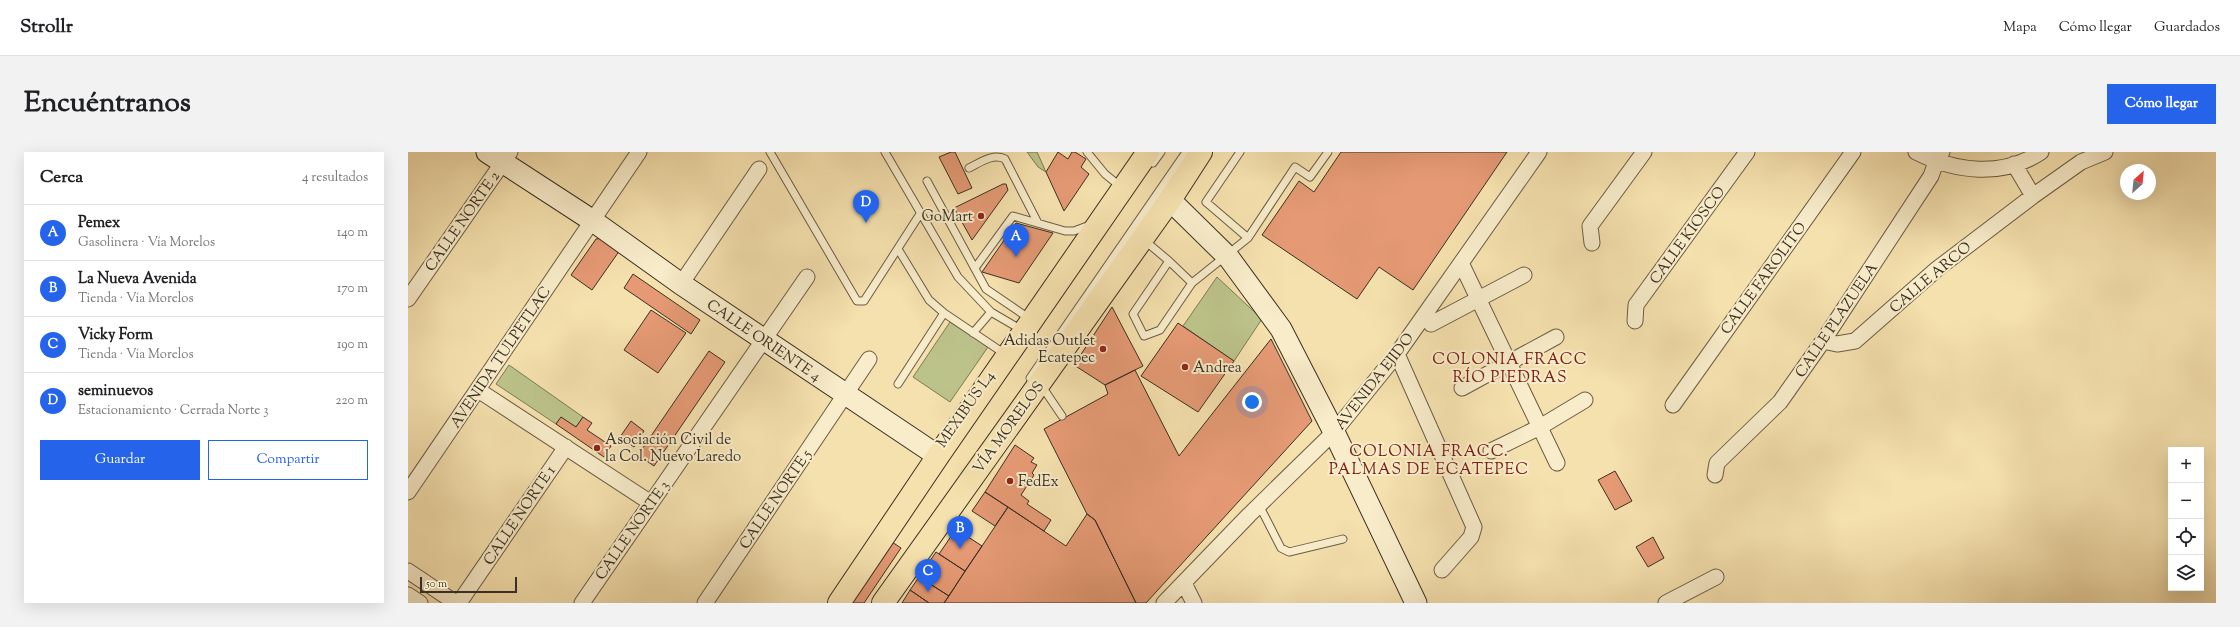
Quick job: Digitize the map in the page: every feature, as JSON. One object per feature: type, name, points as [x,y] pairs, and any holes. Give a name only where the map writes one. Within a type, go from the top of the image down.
[{"type":"main road","name":"VÍA MORELOS","points":[[883,603],[1033,382],[1142,239],[1170,200],[1201,152]]},
{"type":"main road","points":[[839,603],[938,456],[1123,189],[1148,162]]},
{"type":"street","name":"AVENIDA TULPETLAC","points":[[408,492],[640,152]]},
{"type":"street","name":"AVENIDA EJIDO","points":[[1164,603],[1259,505],[1334,432],[1398,354],[1539,152]]},
{"type":"street","points":[[1592,243],[1590,226],[1644,152]]},
{"type":"street","name":"CALLE KIOSCO","points":[[1635,321],[1636,305],[1747,152]]},
{"type":"street","name":"CALLE FAROLITO","points":[[1673,405],[1853,152]]},
{"type":"street","points":[[1916,152],[1939,157],[1969,170],[1992,170],[2014,164],[2042,152]]},
{"type":"street","name":"CALLE ARCO","points":[[1823,341],[1837,344],[1854,341],[1937,269],[2032,196],[2077,157],[2105,152]]},
{"type":"street","name":"CALLE ORIENTE 4","points":[[500,156],[681,284],[938,456]]},
{"type":"street","name":"CALLE NORTE 2","points":[[408,299],[500,156]]},
{"type":"street","name":"CALLE PLAZUELA","points":[[1715,475],[1717,463],[1780,402],[1823,341],[1931,176],[1939,157]]},
{"type":"street","points":[[2014,164],[2032,196]]},
{"type":"street","points":[[681,284],[759,169]]},
{"type":"street","points":[[1170,200],[1226,254],[1281,329],[1334,432],[1416,603]]},
{"type":"street","points":[[1462,264],[1557,463]]},
{"type":"street","points":[[1431,324],[1524,275]]},
{"type":"street","name":"CALLE NORTE 3","points":[[582,603],[807,277]]},
{"type":"street","points":[[1462,388],[1556,338]]},
{"type":"street","points":[[1398,354],[1474,527],[1471,537],[1442,570]]},
{"type":"street","name":"CALLE NORTE 5","points":[[704,603],[869,359]]},
{"type":"street","points":[[478,390],[651,503]]},
{"type":"street","points":[[1491,451],[1540,427],[1585,400]]},
{"type":"street","name":"CALLE NORTE 1","points":[[459,603],[566,447]]},
{"type":"street","points":[[408,571],[456,603]]},
{"type":"street","points":[[1666,603],[1716,577]]},
{"type":"street","points":[[1184,583],[1194,603]]},
{"type":"street","points":[[408,595],[420,603]]},
{"type":"lane","points":[[770,152],[857,301],[864,301],[920,214]]},
{"type":"lane","points":[[1087,152],[1105,174],[1123,189]]},
{"type":"lane","points":[[1148,162],[1161,152]]},
{"type":"lane","points":[[1062,416],[1033,382],[1186,152]]},
{"type":"lane","points":[[1240,152],[1206,202],[1248,238]]},
{"type":"lane","points":[[1168,261],[1133,314],[1144,336],[1160,330],[1192,283],[1226,254],[1248,238],[1296,167],[1310,177],[1328,152]]},
{"type":"lane","points":[[884,154],[958,277],[991,312],[1029,326]]},
{"type":"lane","points":[[970,168],[992,157],[999,156],[1005,160],[1038,223]]},
{"type":"lane","points":[[927,181],[986,289],[1029,326]]},
{"type":"lane","points":[[975,268],[1013,216],[1074,232],[1102,221]]},
{"type":"lane","points":[[1142,239],[1192,283]]},
{"type":"lane","points":[[898,249],[929,300],[944,313],[1008,356]]},
{"type":"lane","points":[[973,333],[991,312]]},
{"type":"lane","points":[[898,384],[944,313]]},
{"type":"lane","points":[[848,603],[933,479]]},
{"type":"lane","points":[[1259,505],[1281,548],[1289,552],[1343,539]]},
{"type":"lane","points":[[874,603],[933,519]]},
{"type":"green space","points":[[1027,152],[1037,152],[1046,172],[1038,167]]},
{"type":"green space","points":[[1217,277],[1262,319],[1234,361],[1183,326]]},
{"type":"green space","points":[[950,322],[988,347],[950,402],[913,377]]},
{"type":"green space","points":[[509,365],[583,417],[576,427],[561,418],[556,424],[496,384]]},
{"type":"building","points":[[955,152],[972,188],[958,194],[939,157]]},
{"type":"building","points":[[1058,152],[1068,159],[1072,152],[1075,152],[1086,159],[1081,167],[1089,174],[1064,211],[1046,172]]},
{"type":"building","points":[[1341,152],[1507,152],[1413,290],[1379,267],[1357,299],[1262,235],[1299,181],[1314,192]]},
{"type":"building","points":[[1003,184],[1006,184],[1008,190],[972,240],[954,208]]},
{"type":"building","points":[[1016,223],[1053,233],[1019,283],[982,272]]},
{"type":"building","points":[[602,238],[620,250],[592,290],[571,275],[596,239]]},
{"type":"building","points":[[633,274],[700,320],[691,334],[624,288]]},
{"type":"building","points":[[1112,307],[1143,366],[1105,385],[1074,365]]},
{"type":"building","points":[[651,310],[686,333],[658,373],[624,350]]},
{"type":"building","points":[[1178,323],[1234,361],[1198,412],[1141,376]]},
{"type":"building","points":[[1271,339],[1312,421],[1146,603],[1136,603],[1095,520],[1087,514],[1044,429],[1108,394],[1105,385],[1135,370],[1179,456]]},
{"type":"building","points":[[709,351],[725,362],[654,466],[638,455]]},
{"type":"building","points":[[561,417],[576,427],[583,417],[592,423],[587,430],[611,446],[604,457],[556,424]]},
{"type":"building","points":[[631,421],[644,431],[634,447],[620,437]]},
{"type":"building","points":[[1015,445],[1034,458],[1031,462],[1037,465],[1032,473],[1034,475],[1021,495],[1029,501],[1027,504],[1051,520],[1044,531],[985,492]]},
{"type":"building","points":[[1615,471],[1632,501],[1615,510],[1598,480]]},
{"type":"building","points":[[985,492],[1008,507],[995,526],[972,511]]},
{"type":"building","points":[[1008,507],[1066,546],[1087,514],[1095,520],[1136,603],[944,603]]},
{"type":"building","points":[[956,529],[982,546],[965,571],[939,554]]},
{"type":"building","points":[[1653,537],[1664,558],[1648,567],[1636,547]]},
{"type":"building","points":[[892,542],[901,548],[864,603],[849,603]]},
{"type":"building","points":[[936,552],[965,571],[949,596],[919,577]]},
{"type":"building","points":[[919,577],[949,596],[944,603],[929,603],[910,590]]},
{"type":"building","points":[[910,590],[929,603],[902,603]]},
{"type":"place","name":"GoMart","points":[[981,216]]},
{"type":"place","name":"seminuevos","points":[[866,223]]},
{"type":"place","name":"Pemex","points":[[1016,257]]},
{"type":"place","name":"Adidas Outlet Ecatepec","points":[[1103,349]]},
{"type":"place","name":"Andrea","points":[[1185,367]]},
{"type":"place","name":"Asociación Civil de la Col. Nuevo Laredo","points":[[597,448]]},
{"type":"place","name":"FedEx","points":[[1010,481]]},
{"type":"place","name":"La Nueva Avenida","points":[[960,549]]},
{"type":"place","name":"Vicky Form","points":[[928,592]]},
{"type":"district","name":"COLONIA FRACC RÍO PIEDRAS","points":[[1510,367]]},
{"type":"district","name":"COLONIA FRACC. PALMAS DE ECATEPEC","points":[[1429,459]]}]
